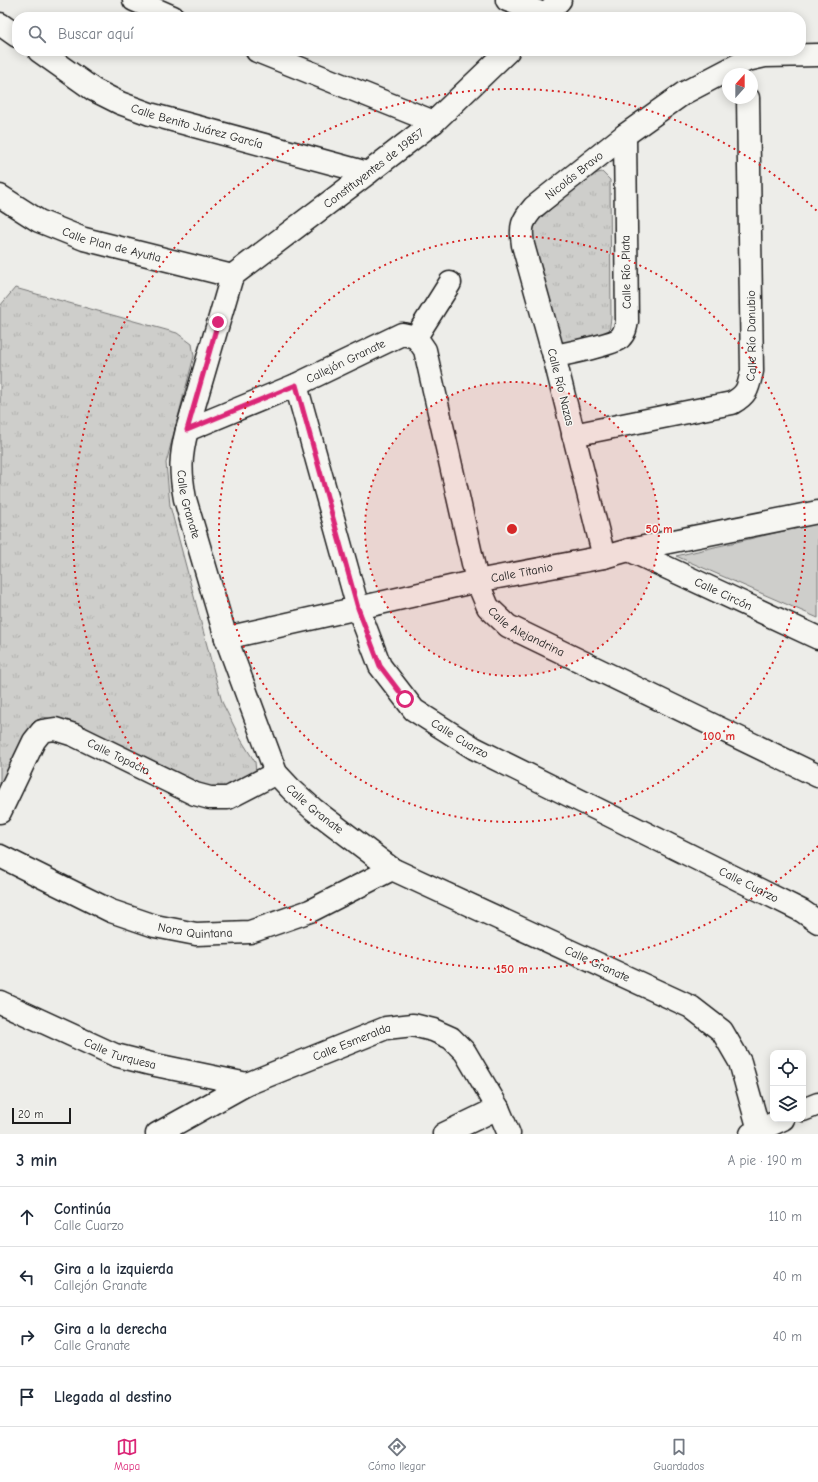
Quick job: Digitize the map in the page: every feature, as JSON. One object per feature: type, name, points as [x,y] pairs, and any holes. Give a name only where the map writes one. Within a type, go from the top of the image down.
[{"type":"street","points":[[134,0],[162,12]]},
{"type":"street","points":[[507,0],[550,11]]},
{"type":"street","points":[[0,24],[12,32]]},
{"type":"street","name":"Nicolás Bravo","points":[[806,55],[818,55]]},
{"type":"street","name":"Calle Benito Juárez García","points":[[46,56],[94,90],[120,103],[150,114],[368,173]]},
{"type":"street","points":[[269,56],[434,122]]},
{"type":"street","name":"Constituyentes de 19857","points":[[232,276],[434,122],[503,56]]},
{"type":"street","name":"Nicolás Bravo","points":[[525,218],[534,207],[625,135],[684,93],[747,67],[765,56]]},
{"type":"street","name":"Calle Río Danubio","points":[[573,435],[732,403],[743,397],[748,388],[752,371],[748,104]]},
{"type":"street","name":"Calle Río Plata","points":[[554,356],[611,342],[620,338],[625,330],[627,321],[625,135]]},
{"type":"street","name":"Calle Plan de Ayutla","points":[[0,196],[39,221],[84,238],[232,276]]},
{"type":"street","name":"Calle Río Nazas","points":[[525,218],[521,230],[523,245],[554,356],[604,557]]},
{"type":"street","name":"Calle Granate","points":[[232,276],[181,452],[181,478],[185,499],[226,638],[276,773],[313,809],[392,869],[691,1007],[722,1031],[740,1062],[755,1132]]},
{"type":"street","points":[[416,337],[450,283]]},
{"type":"street","name":"Callejón Granate","points":[[187,430],[296,385],[402,334],[416,337]]},
{"type":"street","name":"Calle Alejandrina","points":[[416,337],[425,350],[477,581],[488,607],[508,626],[818,776]]},
{"type":"street","name":"Calle Cuarzo","points":[[296,385],[358,608],[380,666],[414,710],[474,748],[802,911],[818,922]]},
{"type":"street","name":"Calle Titanio","points":[[226,638],[477,581],[604,557],[629,550],[818,512]]},
{"type":"street","name":"Calle Circón","points":[[629,550],[818,638]]},
{"type":"street","name":"Calle Topacio","points":[[0,812],[34,741],[42,731],[55,729],[74,735],[195,794],[210,798],[228,798],[276,773]]},
{"type":"street","name":"Nora Quintana","points":[[2,862],[112,911],[155,926],[196,934],[250,932],[310,911],[392,869]]},
{"type":"street","name":"Calle Turquesa","points":[[0,1002],[115,1055],[246,1084]]},
{"type":"street","name":"Calle Esmeralda","points":[[157,1134],[246,1084],[386,1028],[413,1026],[433,1030],[450,1038],[465,1052],[498,1108],[509,1134]]},
{"type":"street","points":[[806,1109],[818,1104]]},
{"type":"street","points":[[444,1134],[498,1108]]},
{"type":"street","points":[[755,1132],[777,1122]]},
{"type":"green space","points":[[602,172],[610,180],[611,318],[609,332],[564,345],[559,343],[555,338],[532,235],[536,222],[590,175]]},
{"type":"green space","points":[[15,288],[177,333],[192,344],[194,356],[166,463],[170,506],[222,702],[240,738],[255,762],[256,772],[252,780],[212,793],[192,786],[43,717],[33,723],[0,785],[0,306]]},
{"type":"green space","points":[[818,523],[818,618],[676,556]]},
{"type":"route","points":[[218,322],[187,430],[296,385],[358,608],[380,666],[405,699]]}]
